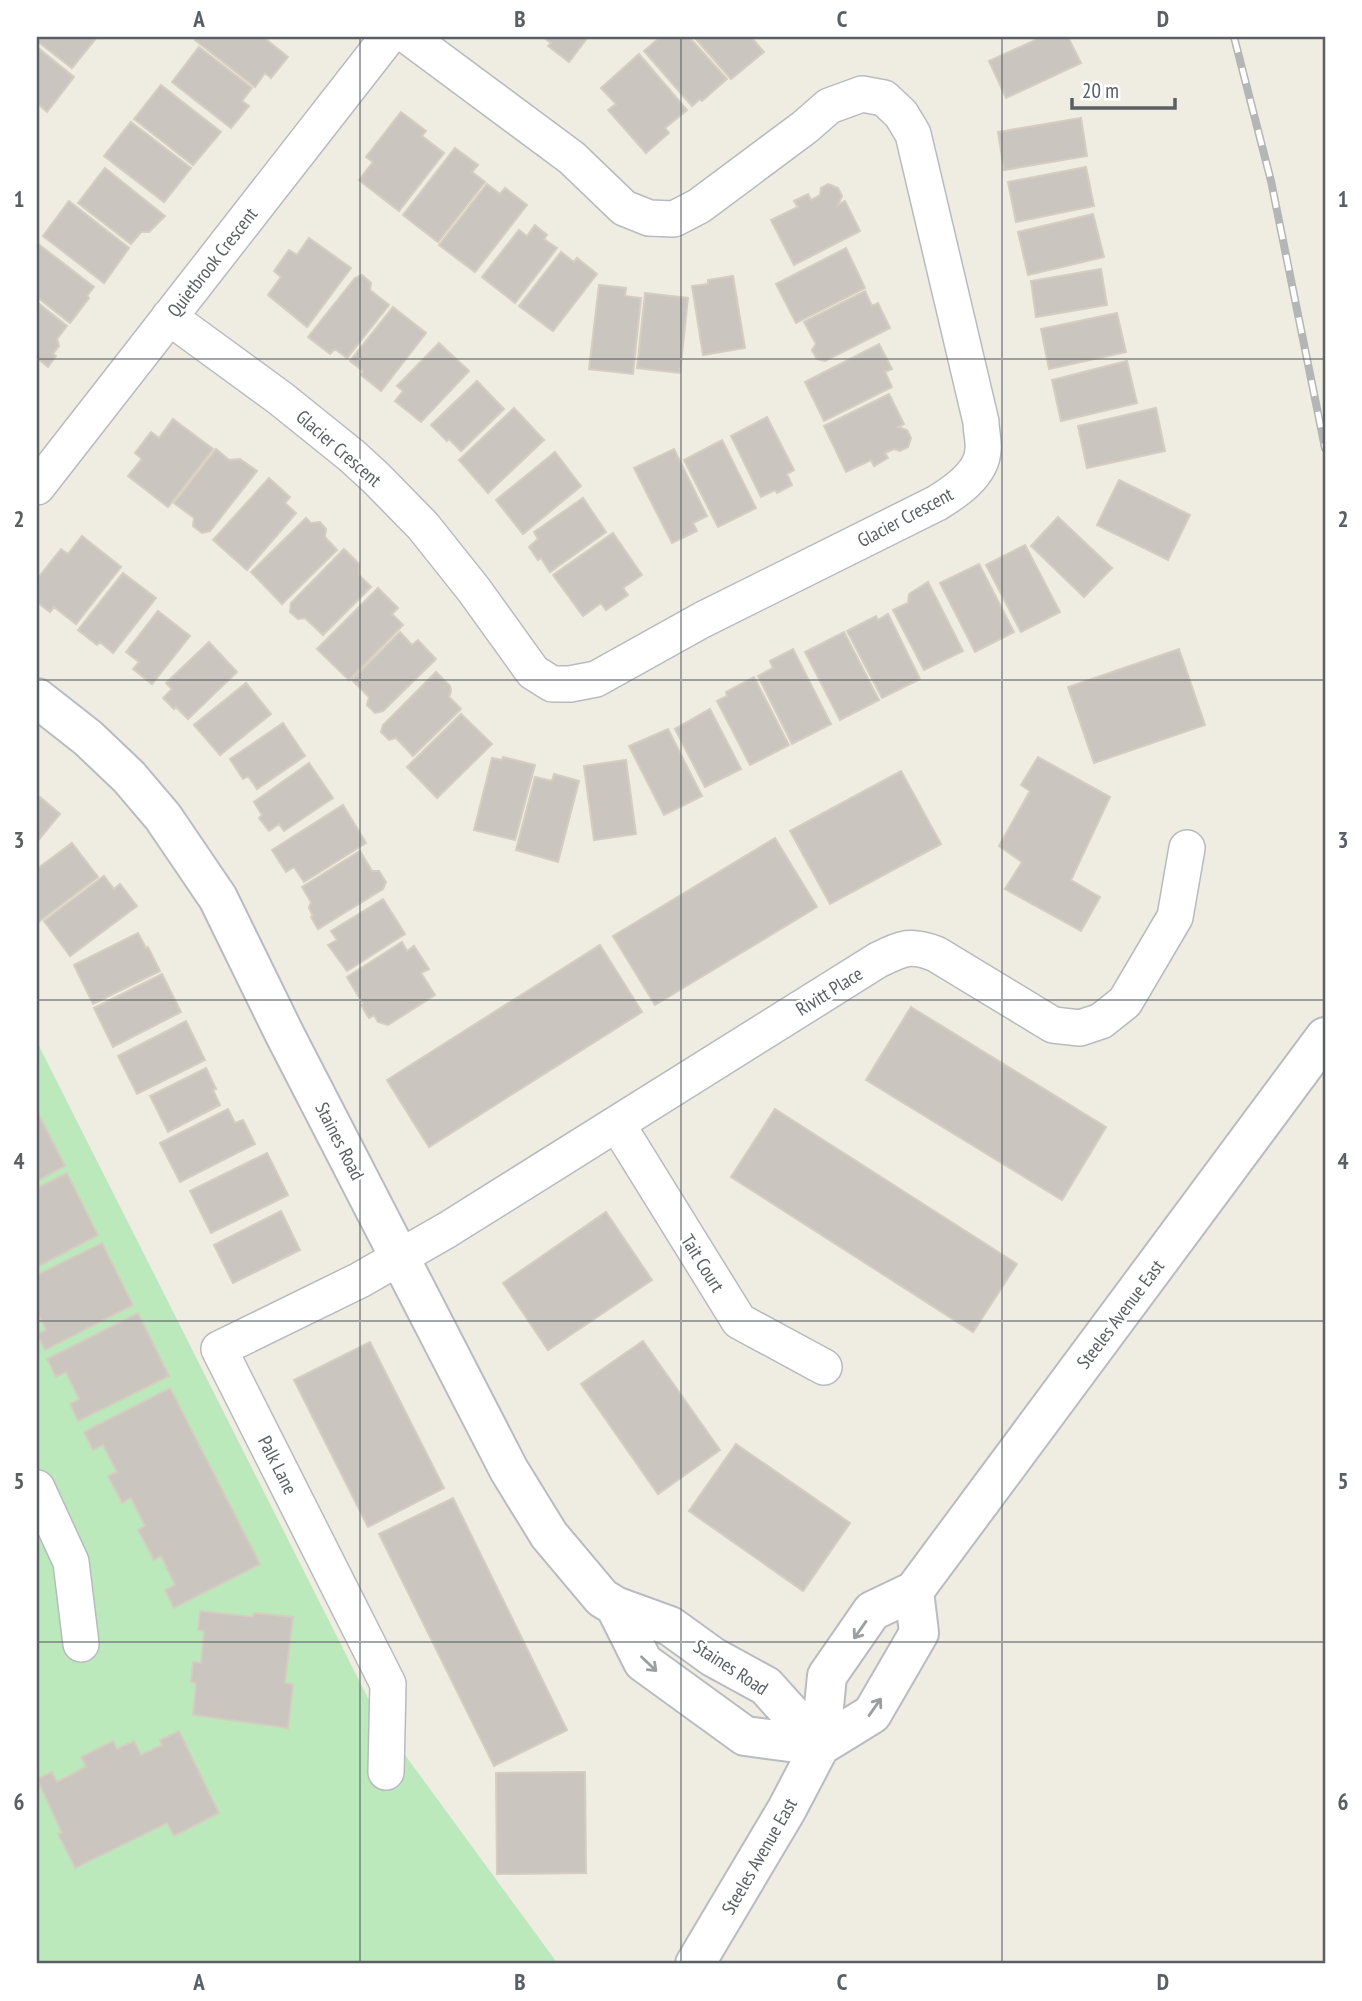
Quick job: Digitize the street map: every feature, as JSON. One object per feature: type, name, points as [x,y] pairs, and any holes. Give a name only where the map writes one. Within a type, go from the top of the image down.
[{"type":"street","name":"Quietbrook Crescent","points":[[37,487],[388,37]]},
{"type":"street","name":"Glacier Crescent","points":[[169,317],[280,398],[376,478],[423,526],[533,671],[552,684],[596,679],[702,620],[937,503],[954,493],[973,474],[984,452],[981,422],[913,134],[901,114],[884,99],[862,94],[828,106],[805,127],[699,206],[674,219],[649,218],[624,208],[572,158],[409,37]]},
{"type":"street","name":"Staines Road","points":[[37,698],[88,738],[128,777],[163,817],[218,898],[509,1471],[549,1535],[602,1598],[615,1606],[670,1626],[713,1657],[766,1686],[820,1746]]},
{"type":"street","name":"Rivitt Place","points":[[400,1257],[867,967],[899,950],[918,947],[936,954],[1053,1025],[1080,1028],[1101,1021],[1125,1002],[1175,918],[1186,848]]},
{"type":"street","name":"Steeles Avenue East","points":[[695,1964],[787,1809],[820,1746],[827,1676],[872,1611],[914,1591],[1325,1037]]},
{"type":"street","name":"Tait Court","points":[[617,1124],[740,1321],[824,1367]]},
{"type":"street","name":"Palk Lane","points":[[386,1772],[388,1684],[219,1349],[350,1285],[400,1257]]},
{"type":"street","points":[[37,1488],[71,1562],[81,1644]]},
{"type":"street","points":[[820,1746],[872,1714],[919,1633],[914,1591]]},
{"type":"street","name":"Staines Road","points":[[615,1606],[643,1662],[746,1736],[820,1746]]},
{"type":"green space","points":[[37,1042],[378,1718],[558,1964],[37,1964]]},
{"type":"building","points":[[37,37],[97,37],[72,68],[37,41]]},
{"type":"building","points":[[197,37],[263,37],[288,57],[271,78],[265,73],[255,87],[195,40]]},
{"type":"building","points":[[543,37],[588,37],[569,62],[548,46],[551,43]]},
{"type":"building","points":[[660,37],[689,37],[727,79],[702,101],[700,99],[692,106],[644,51]]},
{"type":"building","points":[[694,37],[751,37],[764,52],[731,79]]},
{"type":"building","points":[[1042,37],[1068,37],[1081,63],[1006,98],[989,61]]},
{"type":"building","points":[[37,47],[74,77],[47,112],[37,103]]},
{"type":"building","points":[[199,47],[252,88],[242,101],[249,106],[231,128],[172,82]]},
{"type":"building","points":[[639,54],[687,110],[665,128],[669,133],[646,153],[608,110],[616,104],[601,88]]},
{"type":"building","points":[[161,85],[221,132],[193,165],[134,119]]},
{"type":"building","points":[[401,112],[426,131],[422,136],[444,153],[399,211],[359,180],[373,162],[366,157]]},
{"type":"building","points":[[1081,118],[1087,156],[1004,170],[998,132]]},
{"type":"building","points":[[131,122],[191,168],[164,202],[104,156]]},
{"type":"building","points":[[455,148],[478,165],[472,172],[485,182],[438,242],[403,215]]},
{"type":"building","points":[[1086,167],[1094,206],[1016,222],[1008,182]]},
{"type":"building","points":[[105,168],[165,216],[149,232],[141,232],[131,244],[78,203]]},
{"type":"building","points":[[487,184],[500,194],[505,188],[527,205],[475,272],[439,245]]},
{"type":"building","points":[[828,184],[838,188],[842,196],[838,205],[845,201],[860,231],[794,265],[771,220],[798,207],[794,201],[808,194],[811,200],[820,195],[821,188]]},
{"type":"building","points":[[69,201],[129,248],[104,283],[43,236]]},
{"type":"building","points":[[1093,214],[1104,257],[1028,275],[1018,232]]},
{"type":"building","points":[[535,225],[547,235],[544,239],[557,248],[515,303],[482,277],[519,230],[527,236]]},
{"type":"building","points":[[309,238],[351,268],[307,327],[268,295],[281,277],[274,271],[289,250],[297,255]]},
{"type":"building","points":[[37,243],[94,287],[70,323],[37,297]]},
{"type":"building","points":[[846,248],[865,288],[796,323],[776,284]]},
{"type":"building","points":[[561,252],[574,262],[577,258],[597,274],[553,331],[519,306]]},
{"type":"building","points":[[1101,269],[1107,305],[1036,317],[1031,281]]},
{"type":"building","points":[[362,275],[371,283],[370,290],[389,305],[347,358],[335,349],[330,354],[308,337],[355,278]]},
{"type":"building","points":[[733,276],[745,348],[703,355],[692,286]]},
{"type":"building","points":[[599,285],[626,288],[625,296],[641,298],[633,374],[589,369]]},
{"type":"building","points":[[865,291],[872,306],[878,303],[890,328],[825,361],[817,359],[812,350],[816,344],[804,322]]},
{"type":"building","points":[[645,293],[688,298],[680,373],[637,368]]},
{"type":"building","points":[[37,302],[67,326],[57,339],[59,346],[53,354],[56,356],[48,367],[37,358]]},
{"type":"building","points":[[393,307],[426,333],[381,391],[361,375],[363,371],[350,361]]},
{"type":"building","points":[[1117,313],[1126,352],[1049,369],[1041,329]]},
{"type":"building","points":[[439,343],[469,371],[421,422],[395,401],[403,391],[397,386]]},
{"type":"building","points":[[879,344],[892,369],[885,372],[892,387],[824,421],[805,382]]},
{"type":"building","points":[[1127,361],[1137,403],[1061,421],[1052,380]]},
{"type":"building","points":[[477,381],[504,409],[461,451],[431,425]]},
{"type":"building","points":[[889,394],[904,424],[898,427],[907,430],[911,438],[908,447],[885,453],[888,458],[874,466],[871,460],[846,472],[824,426]]},
{"type":"building","points":[[514,408],[544,440],[488,493],[459,460]]},
{"type":"building","points":[[1156,408],[1165,451],[1087,468],[1078,426]]},
{"type":"building","points":[[767,417],[794,470],[787,474],[792,485],[761,497],[731,436]]},
{"type":"building","points":[[173,419],[213,449],[168,507],[128,476],[142,459],[135,453],[151,432],[159,438]]},
{"type":"building","points":[[722,440],[756,508],[718,527],[684,460]]},
{"type":"building","points":[[216,449],[229,460],[240,459],[257,471],[210,531],[202,533],[193,526],[194,518],[174,503]]},
{"type":"building","points":[[674,449],[707,516],[693,523],[697,531],[672,543],[634,468]]},
{"type":"building","points":[[555,452],[581,486],[523,534],[496,500]]},
{"type":"building","points":[[269,478],[290,497],[285,503],[296,513],[247,570],[213,540]]},
{"type":"building","points":[[1119,480],[1190,515],[1168,560],[1097,525]]},
{"type":"building","points":[[583,498],[606,532],[550,572],[541,558],[538,560],[529,547],[538,539],[534,532]]},
{"type":"building","points":[[1058,517],[1112,568],[1084,597],[1031,546]]},
{"type":"building","points":[[306,518],[311,523],[320,522],[326,529],[325,537],[337,550],[282,604],[251,572]]},
{"type":"building","points":[[613,533],[642,575],[623,588],[628,595],[606,610],[601,603],[583,616],[553,575]]},
{"type":"building","points":[[82,536],[121,567],[76,624],[54,607],[50,612],[37,602],[37,579],[61,549],[68,554]]},
{"type":"building","points":[[1025,545],[1060,612],[1021,632],[986,565]]},
{"type":"building","points":[[344,549],[359,564],[359,575],[371,587],[323,635],[305,618],[298,619],[290,612],[291,603]]},
{"type":"building","points":[[979,564],[1014,632],[975,652],[940,583]]},
{"type":"building","points":[[123,573],[156,598],[113,653],[100,642],[97,645],[78,630]]},
{"type":"building","points":[[928,582],[963,651],[924,670],[893,610],[908,603],[909,594]]},
{"type":"building","points":[[378,588],[398,608],[392,614],[403,625],[349,680],[317,649]]},
{"type":"building","points":[[158,611],[190,636],[152,684],[133,669],[139,662],[126,652]]},
{"type":"building","points":[[888,614],[920,679],[882,698],[847,631],[876,616],[878,620]]},
{"type":"building","points":[[400,632],[412,645],[418,640],[436,659],[383,711],[375,713],[367,705],[369,697],[352,680]]},
{"type":"building","points":[[844,632],[879,700],[840,720],[805,652]]},
{"type":"building","points":[[209,642],[237,672],[188,719],[163,698],[172,689],[166,683]]},
{"type":"building","points":[[793,649],[831,724],[792,744],[758,676],[773,668],[770,661]]},
{"type":"building","points":[[1179,649],[1205,725],[1094,763],[1068,687]]},
{"type":"building","points":[[436,672],[450,686],[449,697],[461,709],[413,756],[396,738],[389,740],[381,732],[383,725]]},
{"type":"building","points":[[754,677],[789,745],[750,765],[717,701],[727,696],[726,692]]},
{"type":"building","points":[[246,683],[271,714],[220,755],[194,725]]},
{"type":"building","points":[[710,709],[741,769],[705,787],[675,729]]},
{"type":"building","points":[[461,714],[492,744],[437,798],[407,767]]},
{"type":"building","points":[[283,723],[305,756],[257,789],[248,776],[243,779],[230,759]]},
{"type":"building","points":[[668,729],[702,796],[664,815],[629,746]]},
{"type":"building","points":[[503,757],[535,765],[515,840],[474,830],[492,758],[502,760]]},
{"type":"building","points":[[1038,757],[1110,797],[1071,880],[1100,897],[1081,931],[1005,889],[1022,862],[999,846],[1030,791],[1021,785]]},
{"type":"building","points":[[626,760],[636,834],[594,840],[584,766]]},
{"type":"building","points":[[309,763],[333,798],[284,831],[279,824],[269,831],[259,818],[262,815],[254,802]]},
{"type":"building","points":[[901,771],[941,844],[830,904],[790,831]]},
{"type":"building","points":[[554,774],[579,781],[558,862],[516,850],[535,777],[552,781]]},
{"type":"building","points":[[40,797],[60,814],[37,842],[37,802]]},
{"type":"building","points":[[343,805],[366,843],[304,882],[294,867],[286,872],[272,850]]},
{"type":"building","points":[[775,838],[817,907],[655,1005],[613,936]]},
{"type":"building","points":[[72,843],[98,877],[37,923],[37,869]]},
{"type":"building","points":[[360,851],[372,871],[379,871],[386,882],[383,889],[318,929],[311,917],[311,902],[302,887]]},
{"type":"building","points":[[104,876],[114,889],[120,884],[137,906],[70,956],[44,921]]},
{"type":"building","points":[[383,899],[405,934],[347,971],[328,945],[337,940],[331,931]]},
{"type":"building","points":[[138,933],[160,971],[93,1004],[74,965]]},
{"type":"building","points":[[402,942],[407,951],[414,946],[429,969],[421,973],[435,995],[388,1025],[378,1022],[374,1015],[369,1018],[347,977]]},
{"type":"building","points":[[600,945],[642,1012],[429,1147],[387,1080]]},
{"type":"building","points":[[162,974],[181,1012],[113,1047],[94,1008]]},
{"type":"building","points":[[911,1007],[1106,1127],[1062,1200],[866,1080]]},
{"type":"building","points":[[186,1021],[205,1060],[137,1094],[118,1056]]},
{"type":"building","points":[[206,1068],[220,1105],[168,1132],[150,1096]]},
{"type":"building","points":[[228,1109],[235,1123],[243,1120],[255,1144],[180,1182],[160,1143]]},
{"type":"building","points":[[775,1109],[1017,1264],[973,1332],[731,1177]]},
{"type":"building","points":[[37,1111],[65,1166],[37,1181]]},
{"type":"building","points":[[267,1153],[288,1195],[211,1233],[190,1191]]},
{"type":"building","points":[[67,1173],[98,1235],[37,1267],[37,1188]]},
{"type":"building","points":[[281,1211],[300,1250],[233,1283],[214,1245]]},
{"type":"building","points":[[606,1212],[652,1280],[548,1350],[503,1283]]},
{"type":"building","points":[[102,1243],[133,1305],[45,1350],[37,1334],[46,1330],[37,1312],[37,1275]]},
{"type":"building","points":[[138,1313],[169,1376],[78,1421],[70,1404],[79,1399],[66,1372],[56,1377],[47,1359]]},
{"type":"building","points":[[643,1341],[720,1450],[658,1494],[581,1384]]},
{"type":"building","points":[[370,1342],[444,1488],[368,1527],[294,1380]]},
{"type":"building","points":[[170,1388],[260,1564],[174,1608],[165,1590],[175,1585],[161,1556],[154,1560],[138,1530],[145,1526],[131,1498],[122,1503],[108,1476],[117,1472],[103,1445],[93,1450],[84,1432]]},
{"type":"building","points":[[736,1444],[850,1523],[803,1591],[689,1511]]},
{"type":"building","points":[[453,1498],[567,1730],[494,1766],[379,1534]]},
{"type":"building","points":[[200,1611],[253,1617],[254,1613],[293,1617],[285,1683],[293,1684],[288,1728],[193,1715],[196,1683],[191,1682],[193,1662],[201,1663],[204,1631],[198,1630]]},
{"type":"building","points":[[179,1731],[219,1813],[174,1836],[167,1823],[75,1868],[58,1834],[62,1833],[37,1779],[52,1772],[57,1782],[86,1767],[81,1757],[113,1741],[117,1749],[134,1741],[141,1755],[162,1745],[160,1740]]},
{"type":"building","points":[[585,1772],[586,1873],[497,1874],[496,1773]]},
{"type":"railway","points":[[1234,37],[1271,181],[1325,448]]}]
